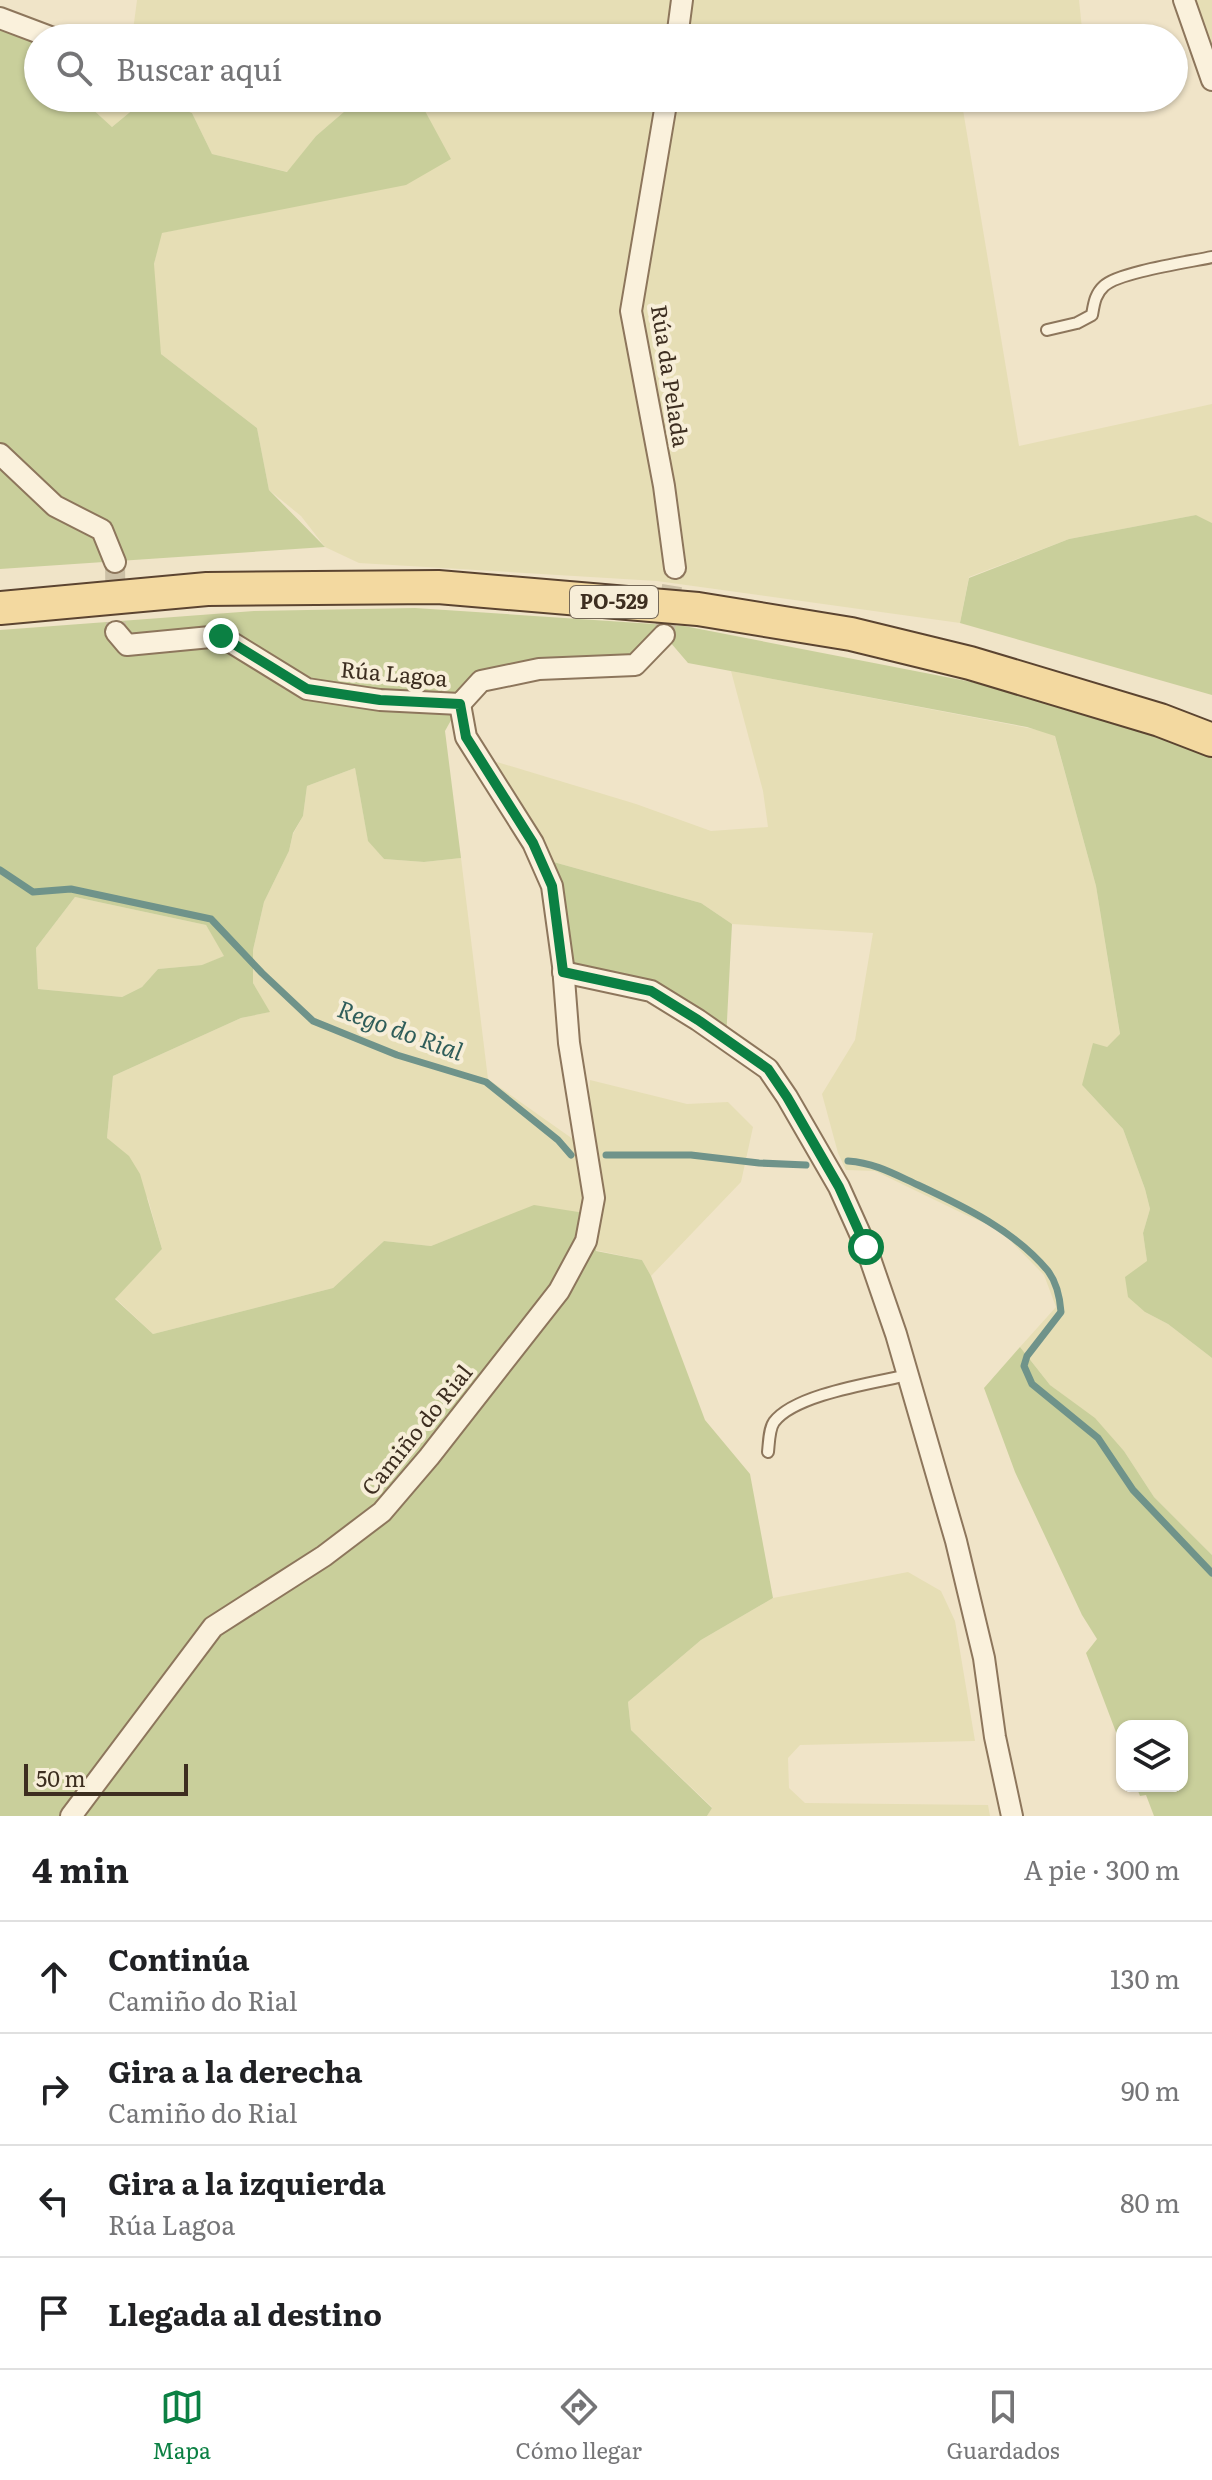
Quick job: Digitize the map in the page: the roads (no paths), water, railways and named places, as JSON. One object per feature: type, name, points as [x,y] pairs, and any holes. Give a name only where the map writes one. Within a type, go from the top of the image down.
[{"type":"main road","name":"PO-529","points":[[0,608],[207,589],[438,587],[698,609],[851,634],[970,663],[1160,720],[1212,740]]},
{"type":"street","points":[[679,24],[682,0]]},
{"type":"street","points":[[1184,0],[1212,80]]},
{"type":"street","points":[[0,18],[24,27]]},
{"type":"street","name":"Rúa da Pelada","points":[[665,112],[631,311],[664,486],[675,568]]},
{"type":"street","points":[[0,454],[55,506],[102,530],[115,562]]},
{"type":"street","name":"Rúa Lagoa","points":[[116,632],[127,645],[221,636],[307,689],[380,700],[460,704],[481,681],[539,669],[635,665],[664,635]]},
{"type":"street","name":"Camiño do Rial","points":[[71,1816],[213,1627],[324,1556],[382,1512],[559,1291],[586,1241],[594,1198],[569,1043],[552,886],[533,843],[466,737],[460,704]]},
{"type":"street","points":[[563,972],[651,991],[768,1069],[839,1187],[866,1247],[908,1375],[976,1619],[995,1737],[1012,1816]]},
{"type":"lane","points":[[1047,330],[1077,323],[1092,315],[1096,297],[1105,285],[1122,277],[1212,257]]},
{"type":"lane","points":[[768,1452],[772,1424],[787,1409],[810,1399],[908,1375]]},
{"type":"waterway","name":"Rego do Rial","points":[[0,870],[33,892],[71,889],[211,919],[313,1021],[397,1055],[486,1082],[558,1140],[571,1155]]},
{"type":"waterway","name":"Rego do Rial","points":[[606,1155],[691,1155],[806,1165]]},
{"type":"waterway","name":"Rego do Rial","points":[[848,1161],[884,1170],[971,1211],[1005,1232],[1048,1271],[1058,1291],[1061,1312],[1027,1356],[1024,1366],[1032,1384],[1098,1438],[1133,1490],[1212,1573]]},
{"type":"tunnel","points":[[115,562],[116,632]]},
{"type":"tunnel","points":[[664,635],[675,568]]}]
